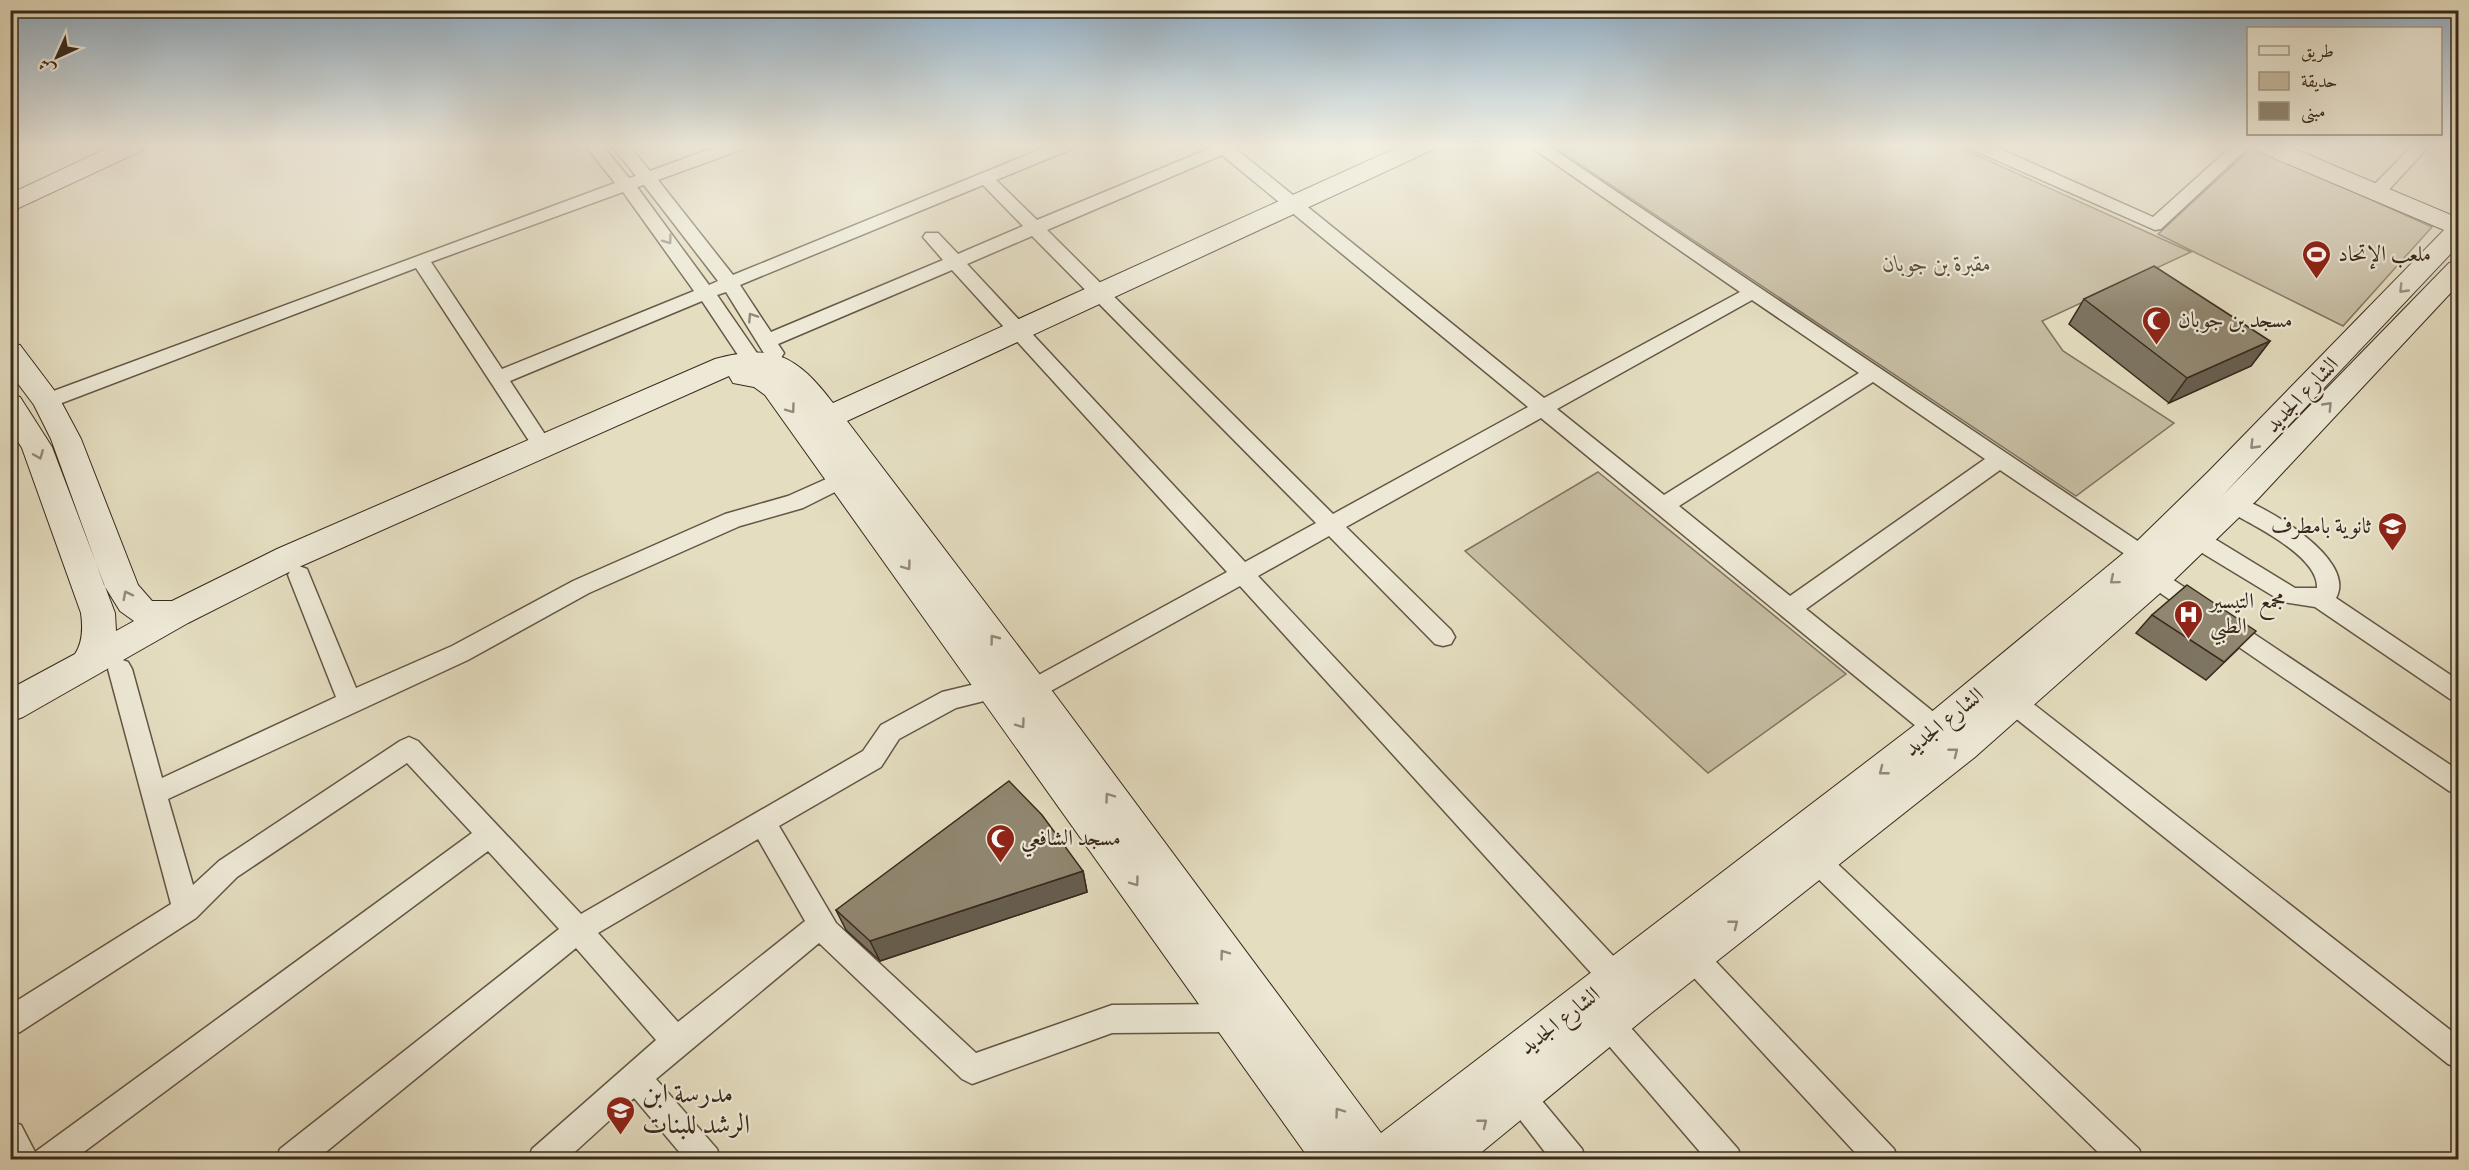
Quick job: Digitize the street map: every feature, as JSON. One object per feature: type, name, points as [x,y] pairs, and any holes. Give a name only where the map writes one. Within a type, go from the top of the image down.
[{"type":"street","points":[[48,401],[420,260],[587,200]]},
{"type":"street","points":[[638,200],[706,293],[767,356],[800,380],[1032,690],[1373,1160]]},
{"type":"street","points":[[665,200],[730,283],[767,356]]},
{"type":"street","points":[[498,378],[933,200]]},
{"type":"street","points":[[1007,200],[1443,637]]},
{"type":"street","points":[[10,732],[176,614],[288,558],[724,366],[767,356],[956,263],[1103,200]]},
{"type":"street","points":[[1287,200],[1937,729]]},
{"type":"street","points":[[828,417],[1305,200]]},
{"type":"street","points":[[1617,200],[2000,459],[2458,783]]},
{"type":"street","points":[[2099,200],[2156,225],[2184,200]]},
{"type":"street","points":[[2394,200],[2458,229]]},
{"type":"street","name":"الشارع الجديد","points":[[1437,1160],[1607,1022],[1625,989],[1692,956],[1962,746],[2013,702],[2153,568],[2220,479],[2458,229]]},
{"type":"street","points":[[932,237],[1240,574],[1625,989]]},
{"type":"street","points":[[420,260],[542,446]]},
{"type":"street","name":"الشارع الجديد","points":[[1382,1160],[1625,989],[1937,729],[2153,568],[2197,539],[2234,504],[2458,269]]},
{"type":"street","points":[[1032,690],[1753,292]]},
{"type":"street","points":[[10,352],[48,401],[66,439],[97,562],[95,602],[100,626],[97,652],[86,677]]},
{"type":"street","points":[[1663,506],[1873,374]]},
{"type":"street","points":[[10,707],[86,677],[299,574],[724,382],[745,376],[762,378],[775,388],[844,479],[1337,1160]]},
{"type":"street","points":[[10,404],[37,447],[97,562],[131,604],[150,616],[176,614]]},
{"type":"street","points":[[1789,609],[2000,459]]},
{"type":"street","points":[[155,793],[350,702],[460,654],[581,587],[733,520],[795,502],[844,479]]},
{"type":"street","points":[[2234,504],[2297,544],[2319,562],[2329,578],[2328,591],[2320,599]]},
{"type":"street","points":[[2197,539],[2291,596],[2320,599],[2458,692]]},
{"type":"street","points":[[299,574],[350,702]]},
{"type":"street","points":[[86,677],[155,793],[186,909]]},
{"type":"street","points":[[291,1160],[578,930],[872,759],[890,732],[951,699],[996,689]]},
{"type":"street","points":[[2013,702],[2458,1054]]},
{"type":"street","points":[[10,1022],[186,909],[228,869],[409,748],[578,930],[676,1041]]},
{"type":"street","points":[[763,823],[826,932],[972,1068],[1112,1019],[1232,1018]]},
{"type":"street","points":[[47,1160],[490,835]]},
{"type":"street","points":[[1816,860],[2128,1160]]},
{"type":"street","points":[[543,1160],[676,1041],[822,924]]},
{"type":"street","points":[[1692,956],[1883,1160]]},
{"type":"street","points":[[1607,1022],[1726,1160]]},
{"type":"street","points":[[636,1078],[706,1160]]},
{"type":"street","points":[[1518,1094],[1571,1160]]},
{"type":"street","points":[[10,1136],[23,1160]]},
{"type":"green space","name":"مقبرة بن جوبان","points":[[1633,200],[2075,200],[2191,252],[2042,321],[2063,351],[2174,423],[2076,496]]},
{"type":"green space","name":"ملعب الإتحاد","points":[[2196,200],[2371,200],[2432,227],[2343,326],[2158,234]]},
{"type":"green space","points":[[1598,472],[1846,674],[1708,773],[1465,551]]},
{"type":"building","points":[[2154,266],[2270,341],[2187,378],[2084,299]]},
{"type":"building","points":[[2187,585],[2256,631],[2224,662],[2152,615]]},
{"type":"building","name":"مسجد الشافعي","points":[[1009,781],[1042,815],[1083,871],[870,941],[836,910]]},
{"type":"place","name":"ملعب الإتحاد","points":[[2317,280]]},
{"type":"place","name":"مسجد بن جوبان","points":[[2157,346]]},
{"type":"place","name":"ثانوية بامطرف","points":[[2392,552]]},
{"type":"place","name":"مجمع التيسير الطبي","points":[[2189,640]]},
{"type":"place","name":"مسجد الشافعي","points":[[1000,864]]},
{"type":"place","name":"مدرسة ابن الرشد للبنات","points":[[621,1136]]}]
